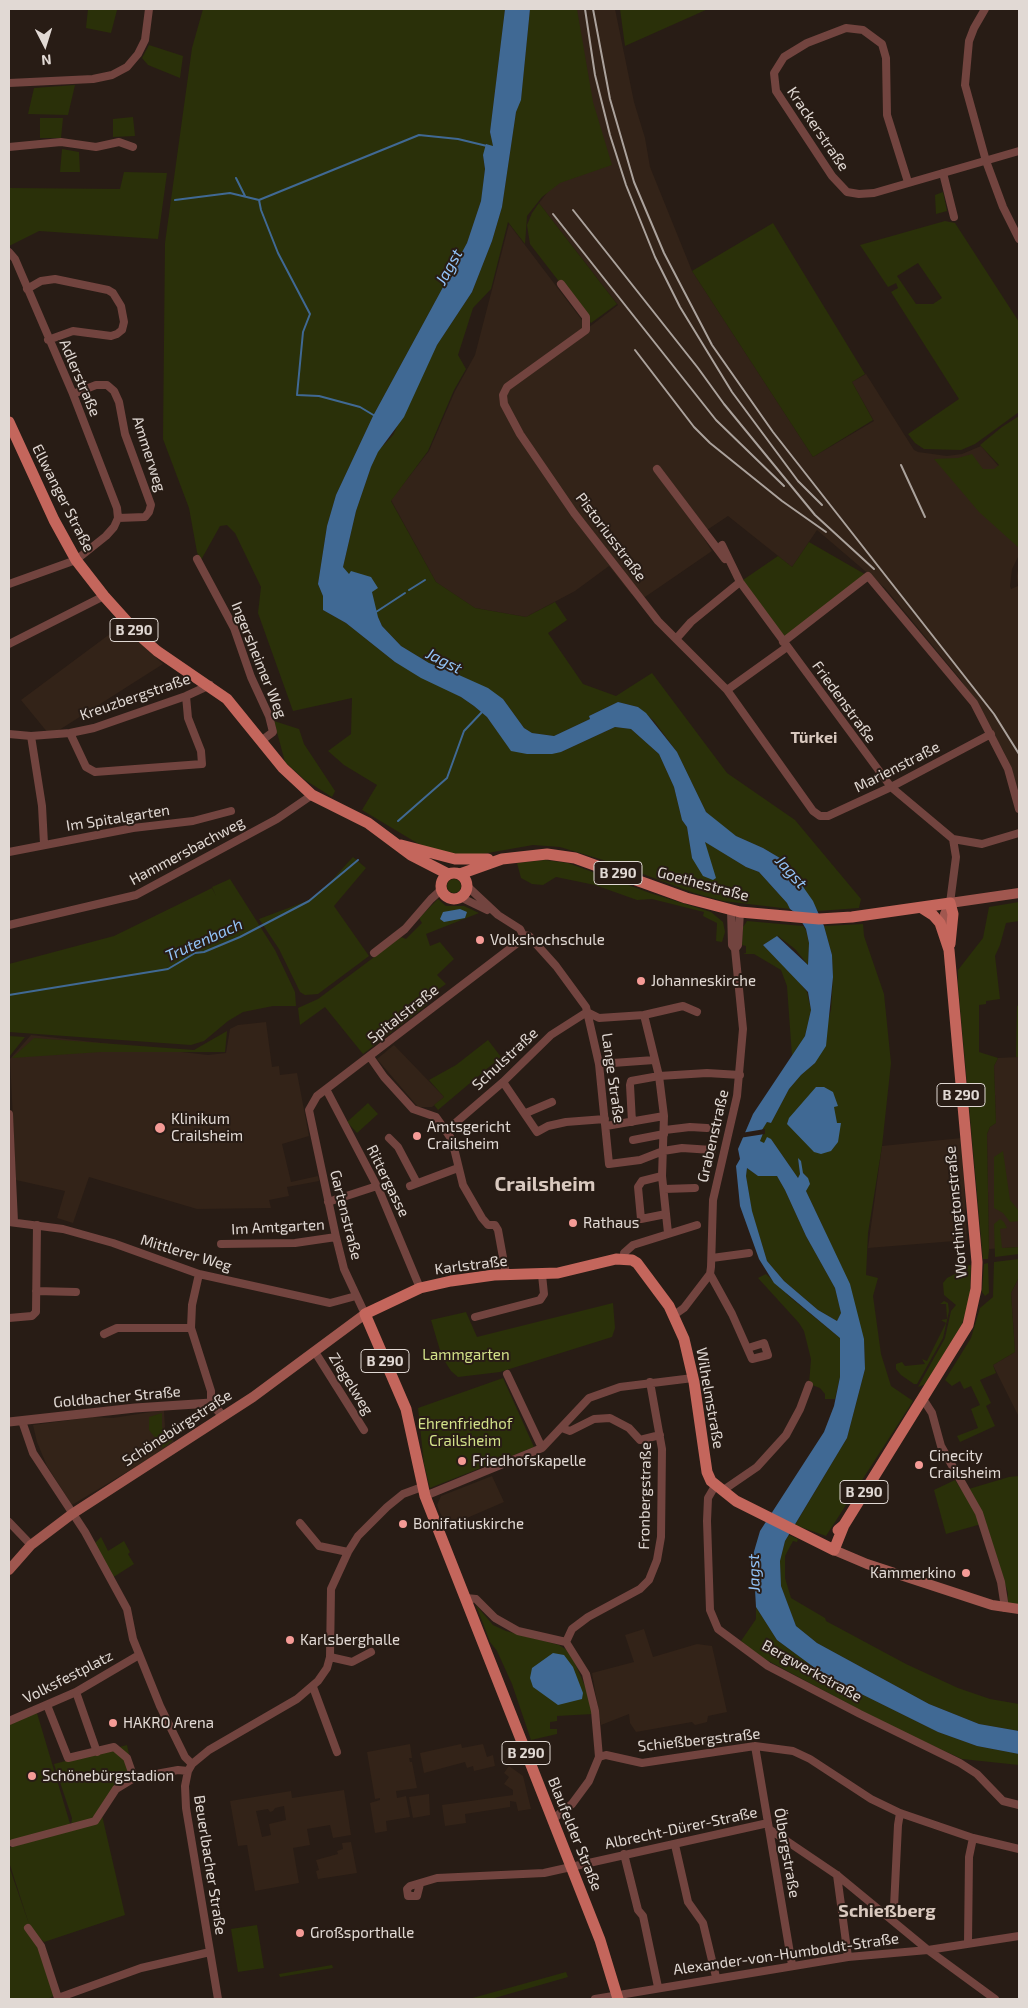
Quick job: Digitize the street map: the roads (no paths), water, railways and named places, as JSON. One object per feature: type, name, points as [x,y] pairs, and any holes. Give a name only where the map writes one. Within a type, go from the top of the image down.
[{"type":"main road","name":"Ellwanger Straße","points":[[9,422],[57,526],[76,560],[104,596],[140,636],[157,651],[210,685],[227,699],[292,779],[312,795],[368,823],[400,845],[443,882]]},
{"type":"main road","name":"B 290","points":[[400,845],[455,859],[502,859]]},
{"type":"main road","name":"Goethestraße","points":[[464,881],[502,859],[534,854],[575,858],[655,887],[736,911],[819,918],[852,917],[1019,893]]},
{"type":"main road","name":"B 290","points":[[464,881],[466,892],[460,898],[447,897],[443,882],[464,881]]},
{"type":"main road","name":"Worthingtonstraße","points":[[831,1548],[840,1527],[844,1526],[968,1325],[976,1289],[977,1262],[948,950],[944,931],[944,914],[950,903]]},
{"type":"main road","name":"Worthingtonstraße","points":[[948,950],[952,914],[950,903]]},
{"type":"main road","name":"Worthingtonstraße","points":[[922,908],[933,915],[944,931]]},
{"type":"main road","name":"Karlstraße","points":[[365,1314],[420,1288],[451,1281],[506,1274],[542,1274],[571,1270],[620,1258]]},
{"type":"main road","name":"Wilhelmstraße","points":[[620,1258],[637,1263],[674,1315],[684,1339],[693,1378],[707,1472],[719,1488]]},
{"type":"main road","name":"B 290","points":[[365,1314],[406,1409],[423,1492],[466,1598]]},
{"type":"main road","name":"Schönebürgstraße","points":[[9,1570],[31,1545],[72,1514],[223,1416],[315,1352],[365,1314]]},
{"type":"main road","points":[[719,1488],[736,1500],[802,1534],[867,1564],[1005,1608],[1019,1609]]},
{"type":"main road","name":"Blaufelder Straße","points":[[466,1598],[499,1687],[600,1940],[617,1997]]},
{"type":"street","points":[[9,83],[93,79],[112,75],[127,67],[138,54],[145,40],[149,9]]},
{"type":"street","points":[[985,9],[969,41],[965,80],[972,119],[986,161],[1003,207],[1019,239]]},
{"type":"street","name":"Krackerstraße","points":[[908,182],[887,115],[886,58],[882,44],[863,30],[846,28],[807,43],[784,58],[774,74],[776,91],[832,176],[846,192],[859,194],[874,193],[1019,151]]},
{"type":"street","points":[[9,147],[61,142],[96,147],[119,142],[133,148]]},
{"type":"street","points":[[943,173],[954,217]]},
{"type":"street","name":"Adlerstraße","points":[[9,252],[15,259],[48,340],[74,394],[117,508],[118,518]]},
{"type":"street","points":[[27,289],[41,281],[55,279],[108,290],[113,293],[121,306],[124,322],[122,330],[117,334],[111,336],[73,331],[48,340]]},
{"type":"street","name":"Pistoriusstraße","points":[[561,284],[586,317],[586,330],[507,387],[503,395],[504,404],[520,434],[574,513],[653,614],[727,690],[813,811]]},
{"type":"street","name":"Ammerweg","points":[[74,394],[96,385],[107,385],[114,391],[119,402],[124,434],[151,504],[149,512],[145,517],[118,518]]},
{"type":"street","name":"Friedenstraße","points":[[657,469],[891,787],[953,839]]},
{"type":"street","points":[[9,584],[76,560],[106,536],[114,527],[118,518]]},
{"type":"street","name":"Friedenstraße","points":[[722,545],[730,566]]},
{"type":"street","name":"Ingersheimer Weg","points":[[197,559],[234,628],[251,677],[269,716],[273,732],[261,741]]},
{"type":"street","points":[[727,690],[868,576],[974,702],[992,734],[1008,769],[1019,809]]},
{"type":"street","points":[[676,639],[690,622],[740,582]]},
{"type":"street","points":[[9,644],[104,596]]},
{"type":"street","name":"Kreuzbergstraße","points":[[9,734],[31,736],[70,733],[94,728],[186,696],[210,685]]},
{"type":"street","points":[[70,733],[86,767],[95,772],[202,764],[201,751],[188,718],[186,696]]},
{"type":"street","name":"Marienstraße","points":[[813,811],[820,816],[828,816],[891,787],[992,734]]},
{"type":"street","points":[[31,736],[42,806],[44,844]]},
{"type":"street","name":"Hammersbachweg","points":[[9,925],[136,895],[277,819],[312,795]]},
{"type":"street","name":"Im Spitalgarten","points":[[9,852],[133,828],[194,821],[231,812]]},
{"type":"street","points":[[950,903],[956,857],[953,839],[982,844],[1019,834]]},
{"type":"street","name":"Lange Straße","points":[[464,881],[498,915]]},
{"type":"street","points":[[374,953],[405,929],[443,882]]},
{"type":"street","name":"Lange Straße","points":[[460,898],[498,915],[520,929],[523,935],[529,936],[556,966],[586,1007],[596,1042],[610,1164],[640,1160],[663,1151]]},
{"type":"street","name":"Grabenstraße","points":[[710,1274],[713,1200],[737,1096],[740,1075],[743,1028],[735,949],[732,945],[736,911]]},
{"type":"street","name":"Spitalstraße","points":[[309,1120],[309,1110],[313,1102],[326,1089],[520,941],[523,935]]},
{"type":"street","points":[[587,1012],[599,1018],[644,1015],[683,1006],[698,1012]]},
{"type":"street","name":"Schulstraße","points":[[446,1130],[503,1082],[551,1035],[587,1012]]},
{"type":"street","points":[[644,1015],[659,1076],[664,1116],[662,1176],[668,1233]]},
{"type":"street","points":[[370,1057],[384,1077],[413,1109],[436,1117],[446,1130],[452,1140],[463,1185],[482,1218],[488,1225],[495,1225],[498,1230],[506,1274]]},
{"type":"street","points":[[599,1064],[654,1060]]},
{"type":"street","points":[[632,1122],[630,1082],[659,1076],[707,1073],[740,1075]]},
{"type":"street","points":[[503,1082],[526,1113],[537,1132],[548,1126],[566,1122],[632,1122],[664,1116]]},
{"type":"street","name":"Rittergasse","points":[[326,1089],[376,1186],[412,1264],[420,1288]]},
{"type":"street","points":[[526,1113],[552,1102]]},
{"type":"street","points":[[9,1114],[12,1222]]},
{"type":"street","name":"Gartenstraße","points":[[309,1120],[336,1237],[356,1296],[365,1314]]},
{"type":"street","points":[[633,1140],[680,1127],[707,1128]]},
{"type":"street","points":[[388,1138],[398,1147],[413,1184],[458,1168]]},
{"type":"street","points":[[663,1151],[682,1148],[712,1150]]},
{"type":"street","points":[[662,1176],[642,1181],[638,1187],[641,1219],[666,1214]]},
{"type":"street","points":[[328,1202],[376,1186]]},
{"type":"street","points":[[664,1189],[695,1188]]},
{"type":"street","name":"Mittlerer Weg","points":[[12,1222],[63,1229],[113,1243],[199,1274],[330,1303],[338,1303],[356,1296]]},
{"type":"street","points":[[9,1318],[32,1316],[36,1312],[37,1225]]},
{"type":"street","points":[[620,1258],[633,1245],[697,1225]]},
{"type":"street","name":"Im Amtgarten","points":[[221,1244],[295,1243],[336,1237]]},
{"type":"street","points":[[712,1258],[749,1253]]},
{"type":"street","points":[[199,1274],[192,1305],[191,1328],[211,1391],[211,1404],[223,1416]]},
{"type":"street","points":[[475,1316],[540,1300],[544,1294],[542,1274]]},
{"type":"street","points":[[674,1315],[684,1308],[710,1274],[748,1348]]},
{"type":"street","points":[[36,1291],[76,1292]]},
{"type":"street","points":[[104,1334],[117,1328],[191,1328]]},
{"type":"street","name":"Ziegelweg","points":[[315,1352],[364,1430]]},
{"type":"street","points":[[507,1374],[542,1448]]},
{"type":"street","points":[[13,1843],[95,1821],[116,1789],[134,1778],[190,1768],[209,1750],[313,1687],[324,1674],[330,1657],[331,1590],[348,1552],[358,1536],[403,1494],[423,1492],[542,1448],[589,1398],[620,1387],[693,1378]]},
{"type":"street","name":"Fronbergstraße","points":[[566,1642],[572,1629],[580,1623],[640,1589],[649,1580],[656,1560],[661,1537],[662,1449],[650,1382]]},
{"type":"street","points":[[719,1488],[746,1476],[767,1458],[786,1435],[796,1419],[810,1385]]},
{"type":"street","points":[[923,1399],[932,1413],[941,1446],[979,1513],[1001,1582],[1005,1608]]},
{"type":"street","name":"Goldbacher Straße","points":[[9,1422],[135,1408],[211,1404]]},
{"type":"street","points":[[562,1428],[570,1431],[594,1420],[610,1418],[629,1428],[640,1440],[660,1435]]},
{"type":"street","points":[[22,1420],[33,1453],[72,1514],[127,1609],[139,1655],[169,1726],[190,1768]]},
{"type":"street","name":"Bergwerkstraße","points":[[719,1488],[708,1498],[707,1521],[710,1610],[718,1629],[768,1666],[960,1763],[977,1774],[1003,1801],[1019,1805]]},
{"type":"street","points":[[9,1522],[31,1545]]},
{"type":"street","points":[[300,1523],[319,1546],[348,1552]]},
{"type":"street","points":[[466,1598],[476,1599],[495,1618],[518,1631],[566,1642],[586,1674],[595,1711],[599,1757],[589,1781],[572,1804],[553,1819]]},
{"type":"street","points":[[330,1657],[352,1662],[371,1652]]},
{"type":"street","name":"Volksfestplatz","points":[[9,1721],[76,1692],[139,1655]]},
{"type":"street","points":[[313,1687],[336,1752]]},
{"type":"street","points":[[76,1692],[97,1752]]},
{"type":"street","points":[[47,1705],[68,1758],[114,1747],[127,1758],[134,1778]]},
{"type":"street","name":"Schießbergstraße","points":[[599,1757],[606,1755],[642,1763],[755,1746],[793,1751],[810,1759],[871,1799],[900,1813],[973,1838],[1019,1849]]},
{"type":"street","name":"Ölbergstraße","points":[[755,1746],[792,1965]]},
{"type":"street","name":"Beuerlbacher Straße","points":[[190,1768],[185,1786],[186,1808],[218,1999]]},
{"type":"street","points":[[888,1916],[894,1907],[900,1813]]},
{"type":"street","points":[[768,1826],[837,1875],[928,1950],[995,1999]]},
{"type":"street","name":"Albrecht-Dürer-Straße","points":[[420,1884],[445,1877],[544,1873],[624,1854],[768,1826]]},
{"type":"street","points":[[968,1943],[969,1857],[973,1838]]},
{"type":"street","points":[[675,1845],[688,1902],[703,1923],[716,1977]]},
{"type":"street","points":[[624,1854],[638,1910],[643,1916],[658,1987]]},
{"type":"street","points":[[837,1875],[848,1957]]},
{"type":"street","points":[[28,1928],[41,1946],[58,1998],[141,1968],[210,1952]]},
{"type":"street","name":"Alexander-von-Humboldt-Straße","points":[[595,1999],[617,1997],[658,1987],[792,1965],[848,1957],[928,1950],[1019,1936]]},
{"type":"water","name":"Jagst","points":[[505,9],[530,9],[521,100],[516,112],[502,207],[492,241],[472,292],[437,345],[404,417],[378,452],[371,467],[356,511],[343,567],[349,574],[351,571],[371,577],[378,588],[372,592],[378,617],[382,626],[401,646],[429,663],[451,671],[455,669],[459,675],[488,688],[503,699],[524,728],[532,733],[554,736],[590,719],[589,716],[618,702],[638,707],[646,713],[677,752],[706,812],[736,836],[763,848],[785,861],[813,901],[824,926],[832,955],[833,977],[826,1046],[815,1063],[789,1089],[771,1123],[767,1122],[762,1130],[764,1131],[760,1141],[764,1143],[767,1137],[771,1139],[798,1178],[800,1174],[798,1158],[801,1161],[803,1173],[808,1178],[810,1184],[806,1191],[850,1284],[864,1339],[865,1369],[847,1438],[785,1541],[780,1561],[781,1586],[796,1626],[817,1643],[929,1704],[979,1724],[1019,1731],[1019,1754],[977,1746],[938,1732],[827,1677],[777,1640],[756,1607],[753,1555],[760,1531],[824,1432],[834,1406],[840,1377],[840,1338],[774,1283],[759,1259],[740,1206],[736,1166],[740,1159],[738,1149],[753,1114],[805,1036],[811,1010],[808,992],[763,945],[777,936],[808,965],[809,943],[806,929],[797,914],[790,909],[787,903],[759,872],[746,867],[705,842],[716,878],[713,880],[703,876],[692,858],[687,827],[682,820],[674,787],[659,754],[631,729],[615,727],[561,752],[552,754],[527,754],[511,751],[487,717],[474,706],[461,697],[421,678],[395,662],[346,623],[323,610],[323,596],[318,584],[327,526],[336,495],[373,416],[467,243],[481,201],[485,169],[483,155],[486,144],[493,146],[490,132]],"holes":[[[747,1168],[758,1176],[777,1176],[785,1190],[806,1236],[835,1288],[841,1313],[837,1321],[818,1310],[784,1281],[767,1261],[752,1211],[746,1176]]]},
{"type":"water","points":[[460,909],[467,912],[465,918],[444,922],[440,919],[443,912]]},
{"type":"water","points":[[816,1087],[824,1087],[833,1092],[838,1106],[834,1107],[837,1123],[841,1123],[838,1142],[831,1151],[821,1154],[814,1152],[787,1124],[789,1118]]},
{"type":"water","points":[[553,1653],[564,1655],[573,1667],[583,1693],[582,1699],[558,1705],[533,1687],[530,1678],[532,1668]]},
{"type":"waterway","points":[[175,200],[230,193],[259,200],[419,135],[458,139],[487,146]]},
{"type":"waterway","points":[[236,178],[245,196]]},
{"type":"waterway","points":[[259,200],[278,253],[310,314],[303,332],[297,395],[319,396],[360,407],[375,416]]},
{"type":"waterway","points":[[409,590],[425,580]]},
{"type":"waterway","points":[[376,612],[405,593]]},
{"type":"waterway","name":"Trutenbach","points":[[398,821],[447,778],[464,731],[483,711]]},
{"type":"waterway","name":"Trutenbach","points":[[9,995],[168,969],[195,953],[204,952],[240,937],[309,901],[358,860]]},
{"type":"railway","points":[[585,9],[595,75],[610,135],[626,185],[655,257],[680,307],[732,392],[798,481],[822,505]]},
{"type":"railway","points":[[593,9],[610,99],[634,182],[664,253],[712,345],[773,432],[994,714],[1019,754]]},
{"type":"railway","points":[[573,210],[698,368],[724,404],[815,515],[874,569]]},
{"type":"railway","points":[[553,214],[716,420],[784,486]]},
{"type":"railway","points":[[635,350],[694,427],[710,443],[782,501],[826,532]]},
{"type":"railway","points":[[901,465],[925,517]]},
{"type":"place","name":"Volkshochschule","points":[[480,940]]},
{"type":"place","name":"Johanneskirche","points":[[641,981]]},
{"type":"place","name":"Klinikum Crailsheim","points":[[160,1128]]},
{"type":"place","name":"Amtsgericht Crailsheim","points":[[417,1136]]},
{"type":"place","name":"Rathaus","points":[[573,1223]]},
{"type":"place","name":"Friedhofskapelle","points":[[462,1461]]},
{"type":"place","name":"Cinecity Crailsheim","points":[[919,1465]]},
{"type":"place","name":"Bonifatiuskirche","points":[[403,1524]]},
{"type":"place","name":"Kammerkino","points":[[966,1573]]},
{"type":"place","name":"Karlsberghalle","points":[[290,1640]]},
{"type":"place","name":"HAKRO Arena","points":[[113,1723]]},
{"type":"place","name":"Schönebürgstadion","points":[[32,1776]]},
{"type":"place","name":"Großsporthalle","points":[[300,1933]]},
{"type":"district","name":"Türkei","points":[[814,738]]},
{"type":"district","name":"Crailsheim","points":[[545,1184]]},
{"type":"district","name":"Schießberg","points":[[887,1911]]},
{"type":"park label","name":"Lammgarten","points":[[466,1355]]},
{"type":"park label","name":"Ehrenfriedhof Crailsheim","points":[[465,1432]]}]
